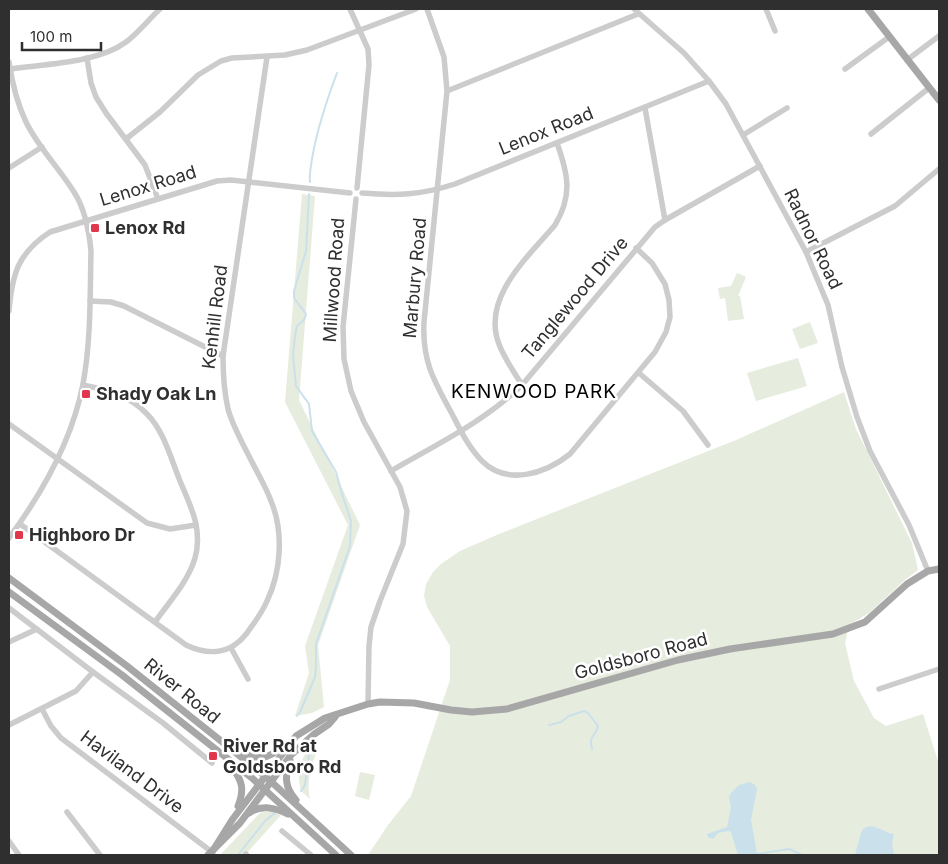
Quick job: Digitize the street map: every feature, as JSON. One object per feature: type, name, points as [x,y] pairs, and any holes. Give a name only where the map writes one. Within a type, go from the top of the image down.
[{"type":"main road","points":[[868,9],[939,100]]},
{"type":"main road","name":"Goldsboro Road","points":[[210,853],[258,784],[296,736],[325,718],[368,704],[394,702],[414,703],[472,712],[507,709],[678,660],[730,649],[833,634],[865,622],[907,584],[928,571],[939,569]]},
{"type":"main road","name":"River Road","points":[[9,578],[127,666],[265,776],[351,855]]},
{"type":"main road","name":"River Road","points":[[9,592],[122,675],[226,758],[265,790],[336,855]]},
{"type":"main road","name":"Goldsboro Road","points":[[210,853],[234,830],[291,755],[313,735],[330,724],[335,716]]},
{"type":"main road","points":[[214,736],[235,750],[261,759],[272,756],[296,736]]},
{"type":"main road","points":[[291,755],[285,776],[286,783],[292,796],[310,818]]},
{"type":"main road","points":[[226,758],[241,779],[243,790],[241,800],[232,820]]},
{"type":"main road","points":[[247,814],[253,810],[267,807],[296,818]]},
{"type":"street","points":[[9,538],[40,493],[58,460],[75,416],[83,385],[90,301],[91,251],[86,220],[75,192],[26,123],[20,109],[9,66],[87,58],[108,52],[127,41],[160,9]]},
{"type":"street","points":[[350,9],[368,49],[369,65],[357,188]]},
{"type":"street","points":[[126,139],[160,112],[198,75],[209,67],[232,58],[267,57],[307,50],[416,9]]},
{"type":"street","name":"Marbury Road","points":[[427,9],[444,57],[448,91],[424,322],[425,349],[432,377],[461,431],[483,462],[496,470],[515,475],[545,470],[570,454],[656,352],[666,332],[670,317],[669,300],[665,284],[657,270],[636,248]]},
{"type":"street","points":[[766,9],[775,31]]},
{"type":"street","points":[[448,91],[636,11]]},
{"type":"street","name":"Radnor Road","points":[[636,11],[684,53],[726,104],[806,252],[828,305],[842,367],[857,417],[870,451],[909,526],[928,571]]},
{"type":"street","points":[[907,60],[939,36]]},
{"type":"street","points":[[845,69],[888,37]]},
{"type":"street","name":"Kenhill Road","points":[[231,648],[243,638],[267,602],[277,572],[279,544],[277,522],[272,502],[228,410],[223,380],[223,356],[267,57]]},
{"type":"street","points":[[87,58],[91,83],[96,97],[145,165],[158,199]]},
{"type":"street","name":"Lenox Road","points":[[362,193],[395,196],[438,189],[558,143],[709,81]]},
{"type":"street","points":[[870,134],[929,88]]},
{"type":"street","points":[[644,108],[665,220]]},
{"type":"street","points":[[743,135],[787,108]]},
{"type":"street","points":[[522,385],[499,345],[496,333],[496,312],[500,297],[509,281],[561,216],[567,189],[567,176],[558,143]]},
{"type":"street","points":[[9,168],[42,148]]},
{"type":"street","name":"Tanglewood Drive","points":[[391,471],[491,413],[522,385],[636,248],[656,227],[760,166]]},
{"type":"street","points":[[806,252],[895,206],[939,169]]},
{"type":"street","name":"Lenox Road","points":[[9,311],[11,286],[15,269],[25,253],[36,241],[50,232],[217,181],[231,180],[350,192]]},
{"type":"street","points":[[353,188],[357,188],[362,193],[359,198],[353,198],[350,192],[353,188]]},
{"type":"street","name":"Millwood Road","points":[[356,198],[343,327],[344,359],[351,391],[364,422],[405,500],[407,511],[403,544],[371,627],[368,646],[368,704]]},
{"type":"street","points":[[90,301],[111,302],[124,306],[223,356]]},
{"type":"street","points":[[639,372],[683,411],[708,445]]},
{"type":"street","points":[[83,385],[118,393],[147,414],[159,430],[192,511],[196,525],[197,547],[192,568],[154,622]]},
{"type":"street","points":[[9,424],[147,523],[170,529],[196,525]]},
{"type":"street","points":[[20,524],[186,645],[198,651],[216,652],[231,648],[248,679]]},
{"type":"street","points":[[9,608],[163,723],[212,763]]},
{"type":"street","points":[[9,642],[36,629]]},
{"type":"street","points":[[879,689],[939,669]]},
{"type":"street","points":[[9,725],[76,691],[93,672]]},
{"type":"street","name":"Haviland Drive","points":[[42,709],[51,726],[61,738],[210,853]]},
{"type":"street","points":[[67,812],[100,855]]},
{"type":"street","points":[[282,831],[311,855]]},
{"type":"street","points":[[9,841],[19,855]]},
{"type":"shaded area","points":[[302,194],[315,196],[299,400],[360,525],[318,645],[324,707],[312,713],[295,716],[309,673],[305,646],[348,525],[285,402]]},
{"type":"shaded area","points":[[737,273],[746,277],[738,296],[740,296],[744,319],[728,321],[725,298],[720,299],[718,288],[731,286]]},
{"type":"shaded area","points":[[810,322],[818,343],[800,349],[792,329]]},
{"type":"shaded area","points":[[798,358],[807,386],[756,401],[747,373]]},
{"type":"shaded area","points":[[844,392],[856,429],[912,543],[918,570],[869,613],[849,625],[845,643],[854,681],[874,718],[886,726],[923,714],[939,764],[939,855],[368,855],[388,825],[411,796],[450,680],[450,646],[427,607],[424,596],[426,584],[433,572],[441,564],[460,551],[499,534],[736,440]]},
{"type":"shaded area","points":[[315,742],[318,749],[310,773],[310,799],[301,791],[299,770],[306,753]]},
{"type":"shaded area","points":[[360,772],[375,775],[369,800],[355,796]]},
{"type":"shaded area","points":[[270,811],[281,815],[245,855],[220,855],[260,813]]},
{"type":"water","points":[[750,782],[757,789],[751,820],[757,854],[738,855],[731,832],[718,833],[713,839],[708,837],[707,834],[727,827],[731,807],[730,794],[739,785]]},
{"type":"water","points":[[869,826],[894,834],[892,843],[894,855],[855,855],[861,833],[863,829]]},
{"type":"waterway","points":[[310,182],[310,170],[316,137],[337,73]]},
{"type":"waterway","points":[[297,716],[315,677],[316,644],[350,546],[351,521],[336,472],[312,431],[309,404],[296,386],[293,355],[295,336],[297,326],[304,320],[306,314],[294,298],[294,291],[306,251],[309,194]]},
{"type":"waterway","points":[[549,725],[561,722],[569,716],[584,711],[588,713],[598,726],[591,741],[592,749]]},
{"type":"waterway","points":[[301,791],[305,785],[309,755]]},
{"type":"waterway","points":[[238,855],[265,821],[276,812]]},
{"type":"waterway","points":[[757,854],[789,849],[802,855]]},
{"type":"place","name":"Lenox Rd","points":[[95,228]]},
{"type":"place","name":"Shady Oak Ln","points":[[86,394]]},
{"type":"place","name":"Highboro Dr","points":[[19,535]]},
{"type":"place","name":"River Rd at Goldsboro Rd","points":[[213,756]]},
{"type":"district","name":"KENWOOD PARK","points":[[534,391]]}]
